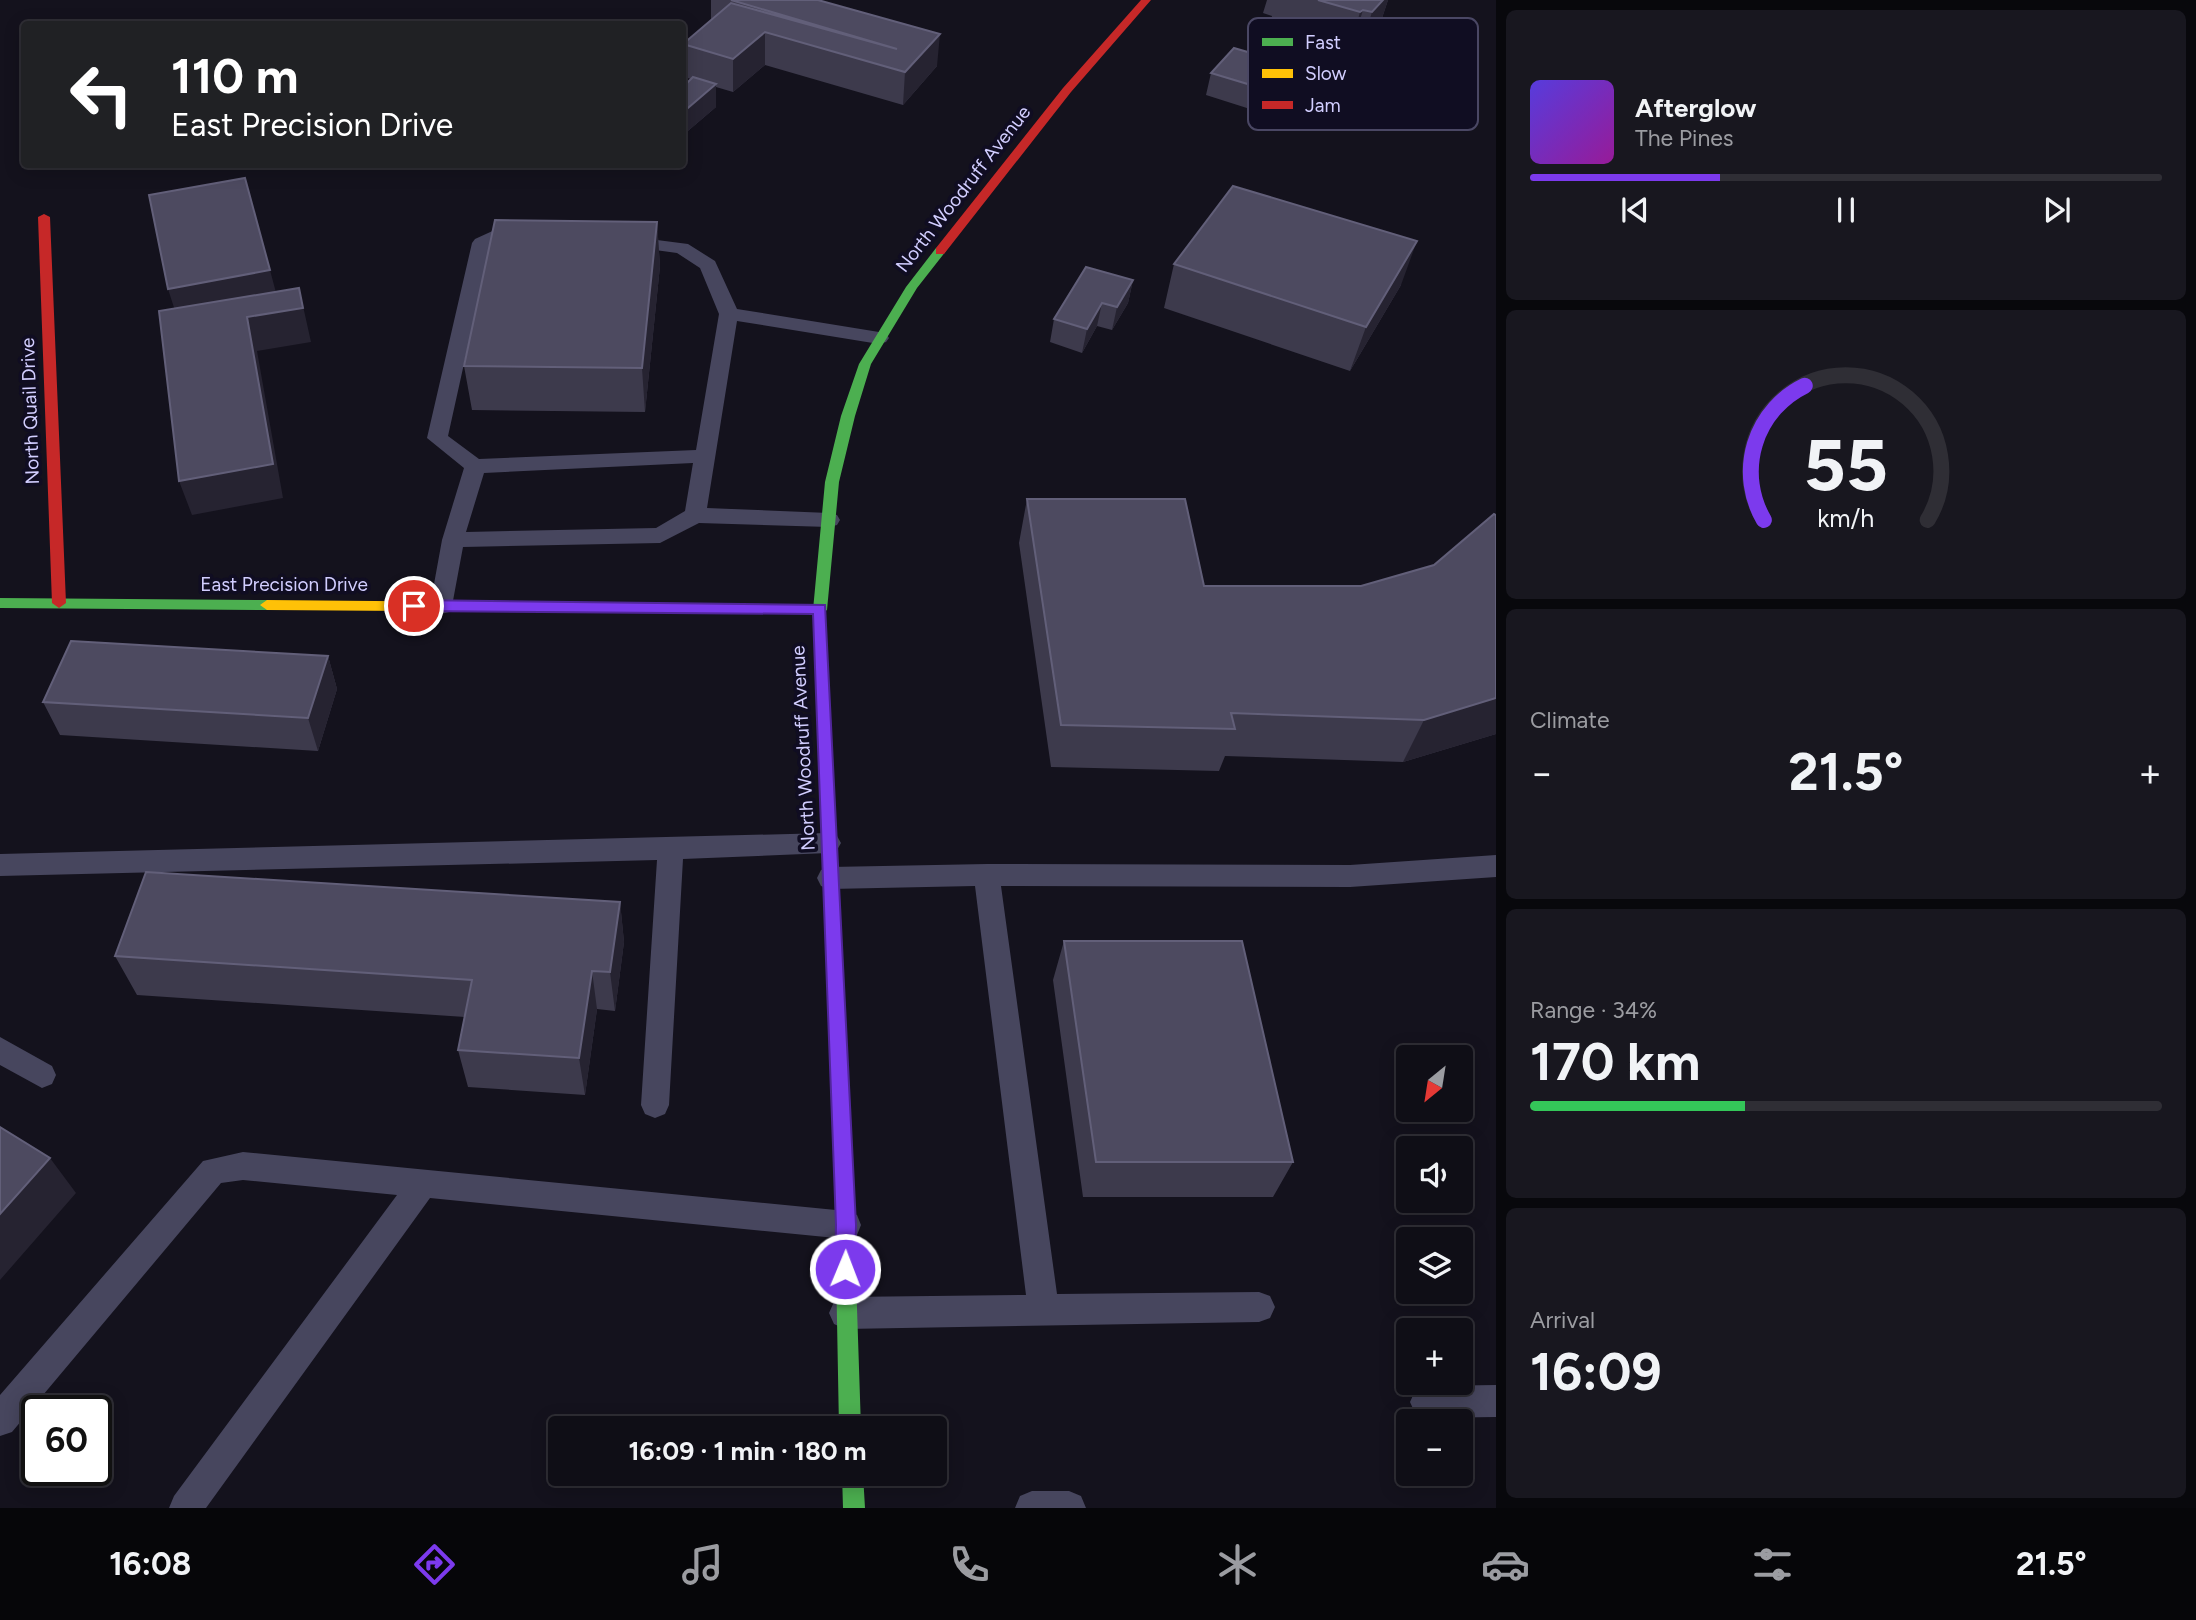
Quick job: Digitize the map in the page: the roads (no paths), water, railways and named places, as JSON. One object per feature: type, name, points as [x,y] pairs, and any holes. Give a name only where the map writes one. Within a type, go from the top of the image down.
[{"type":"main road","name":"North Woodruff Avenue","points":[[849,1416],[845,1313],[846,1225],[820,609],[832,482],[848,416],[865,364],[912,286],[1067,90],[1146,0]]},
{"type":"main road","name":"North Quail Drive","points":[[44,217],[59,603]]},
{"type":"main road","name":"East Precision Drive","points":[[0,603],[820,609]]},
{"type":"main road","points":[[853,1486],[854,1508]]},
{"type":"lane","points":[[538,230],[512,227],[481,243],[437,438],[475,466],[706,456]]},
{"type":"lane","points":[[603,238],[682,248],[708,265],[729,314],[695,515]]},
{"type":"lane","points":[[729,314],[879,338]]},
{"type":"lane","points":[[441,606],[453,540],[475,466]]},
{"type":"lane","points":[[453,540],[660,535],[695,515],[829,520]]},
{"type":"lane","points":[[0,865],[828,843]]},
{"type":"lane","points":[[655,1105],[671,849]]},
{"type":"lane","points":[[830,878],[987,874],[1350,876],[1496,866]]},
{"type":"lane","points":[[987,874],[1043,1310]]},
{"type":"lane","points":[[0,1051],[42,1075]]},
{"type":"lane","points":[[0,1420],[213,1171],[243,1166],[846,1225]]},
{"type":"lane","points":[[186,1508],[423,1184]]},
{"type":"lane","points":[[845,1313],[1259,1307]]},
{"type":"lane","points":[[1426,1402],[1496,1401]]},
{"type":"lane","points":[[1032,1508],[1069,1508]]}]
